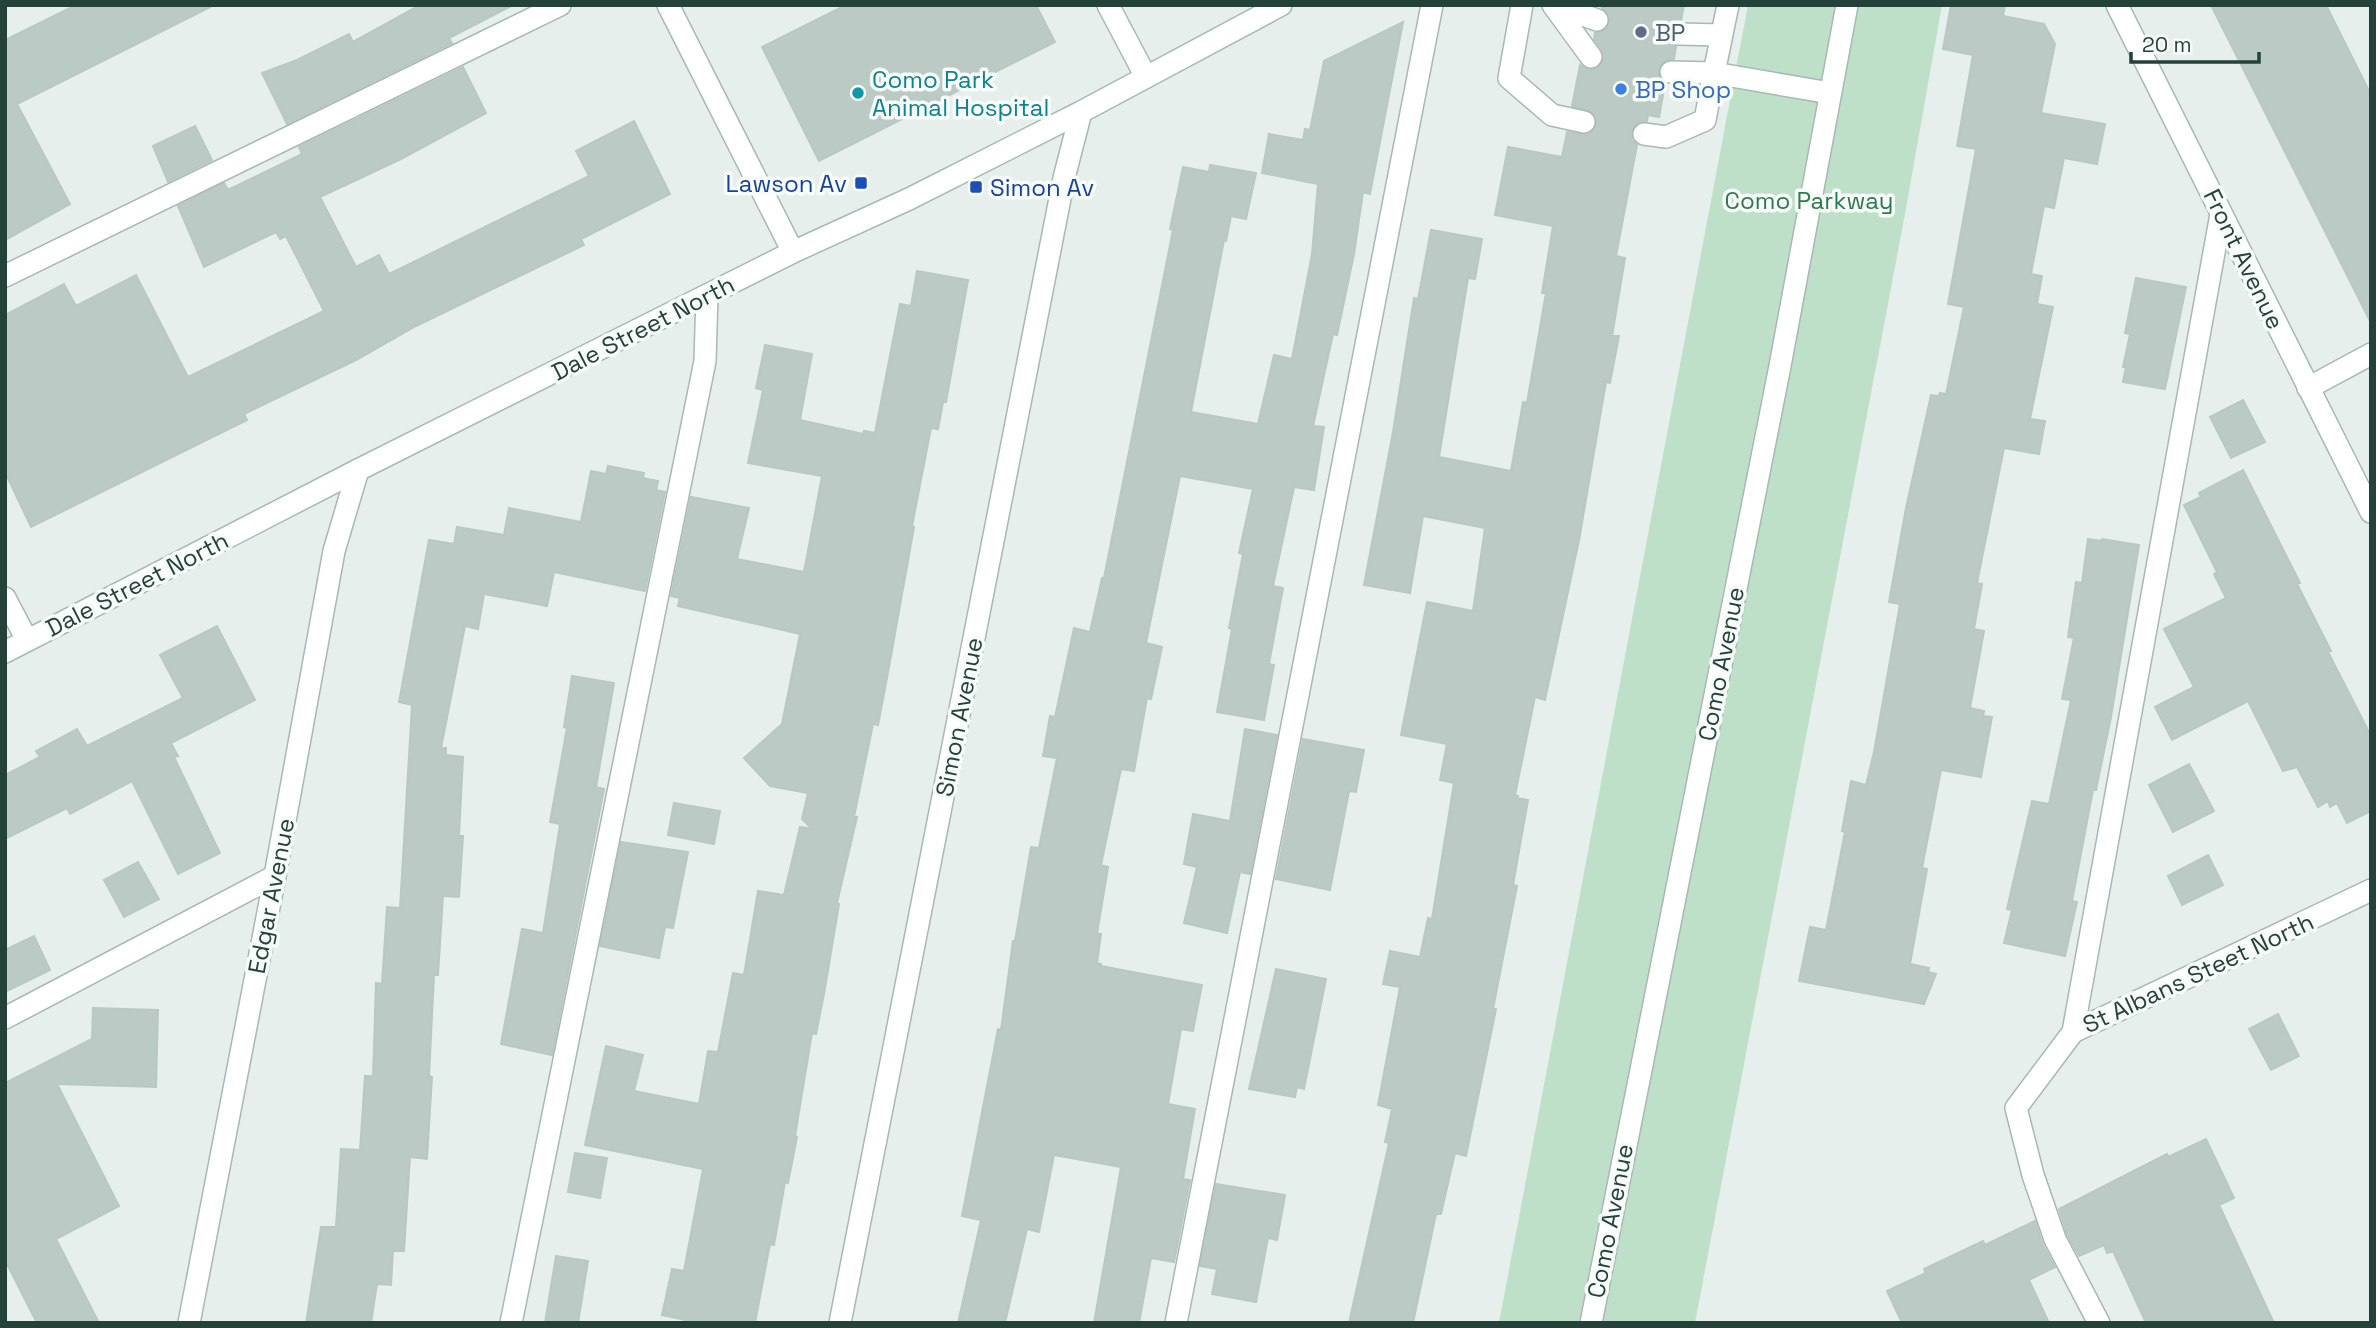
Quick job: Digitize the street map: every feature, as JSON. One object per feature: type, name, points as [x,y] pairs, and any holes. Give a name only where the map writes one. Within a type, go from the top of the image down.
[{"type":"street","points":[[5,276],[560,5]]},
{"type":"street","points":[[668,5],[793,252]]},
{"type":"street","points":[[1108,5],[1146,77]]},
{"type":"street","name":"Dale Street North","points":[[5,652],[358,470],[793,252],[909,199],[1281,5]]},
{"type":"street","points":[[1176,1323],[1432,5]]},
{"type":"street","points":[[1522,5],[1509,78],[1552,115],[1584,122]]},
{"type":"street","points":[[1554,5],[1597,20]]},
{"type":"street","points":[[1554,5],[1591,57]]},
{"type":"street","points":[[1644,134],[1666,138],[1705,120],[1728,5]]},
{"type":"street","name":"Como Avenue","points":[[1591,1323],[1777,380],[1847,5]]},
{"type":"street","name":"Front Avenue","points":[[2117,5],[2371,512]]},
{"type":"street","points":[[1678,34],[1722,35]]},
{"type":"street","points":[[1671,72],[1714,74],[1830,93]]},
{"type":"street","name":"Simon Avenue","points":[[840,1323],[1063,178],[1081,111]]},
{"type":"street","points":[[2073,1032],[2221,214]]},
{"type":"street","points":[[511,1323],[705,361],[707,296]]},
{"type":"street","points":[[2308,388],[2371,355]]},
{"type":"street","name":"Edgar Avenue","points":[[189,1323],[334,551],[358,470]]},
{"type":"street","points":[[5,598],[27,640]]},
{"type":"street","points":[[5,1018],[275,876]]},
{"type":"street","name":"St Albans Steet North","points":[[2099,1323],[2055,1239],[2033,1175],[2016,1108],[2073,1032],[2371,890]]},
{"type":"green space","name":"Como Parkway","points":[[1748,5],[1942,5],[1905,214],[1695,1323],[1499,1323]]},
{"type":"building","points":[[76,5],[214,5],[17,104],[70,204],[5,240],[5,40]]},
{"type":"building","points":[[420,5],[513,5],[449,38],[452,43],[287,124],[262,73],[297,60],[349,34],[353,42]]},
{"type":"building","points":[[846,5],[1036,5],[1055,42],[819,161],[762,47]]},
{"type":"building","points":[[1600,5],[1684,5],[1681,21],[1671,23],[1665,33],[1667,41],[1676,47],[1674,59],[1664,61],[1658,71],[1665,84],[1659,117],[1648,115],[1647,121],[1638,122],[1631,132],[1632,140],[1637,145],[1616,256],[1625,258],[1612,336],[1619,336],[1610,383],[1606,382],[1579,540],[1545,700],[1535,697],[1515,795],[1528,800],[1513,885],[1517,886],[1493,1009],[1496,1009],[1466,1156],[1455,1153],[1441,1214],[1436,1214],[1413,1323],[1349,1323],[1389,1143],[1385,1142],[1392,1109],[1378,1105],[1400,987],[1383,984],[1390,951],[1420,957],[1428,918],[1432,919],[1454,783],[1440,780],[1447,744],[1401,735],[1427,602],[1473,611],[1485,528],[1423,516],[1410,593],[1364,585],[1393,432],[1414,298],[1418,299],[1431,230],[1482,239],[1475,279],[1468,278],[1439,457],[1511,471],[1523,402],[1527,403],[1546,293],[1542,293],[1553,226],[1495,215],[1508,147],[1562,157],[1567,132],[1587,135],[1594,130],[1597,119],[1593,113],[1572,106],[1580,65],[1593,70],[1603,62],[1602,50],[1594,39],[1595,33],[1606,29],[1610,18]]},
{"type":"building","points":[[1951,5],[2005,5],[2003,16],[2044,24],[2055,44],[2041,113],[2105,124],[2097,164],[2064,158],[2054,208],[2044,206],[2031,274],[2042,276],[2037,304],[2053,307],[2030,419],[2045,421],[2039,454],[2004,448],[1977,583],[1982,584],[1974,629],[1984,631],[1970,708],[1984,711],[1983,716],[1992,717],[1981,777],[1941,770],[1922,868],[1927,869],[1910,964],[1929,968],[1928,972],[1936,974],[1924,1004],[1799,981],[1810,927],[1826,930],[1845,832],[1842,831],[1851,781],[1866,785],[1900,604],[1889,602],[1906,508],[1931,395],[1946,394],[1964,307],[1948,304],[1976,149],[1957,146],[1973,55],[1943,49]]},
{"type":"building","points":[[2211,5],[2326,5],[2371,95],[2371,323]]},
{"type":"building","points":[[1403,22],[1370,194],[1363,192],[1354,254],[1337,335],[1333,334],[1313,426],[1324,427],[1314,490],[1294,487],[1273,586],[1283,588],[1269,664],[1274,665],[1264,720],[1217,712],[1243,554],[1239,553],[1253,489],[1180,476],[1146,643],[1162,647],[1151,699],[1147,698],[1134,771],[1121,769],[1101,865],[1108,867],[1097,934],[1101,934],[1097,963],[1101,966],[1202,985],[1193,1031],[1181,1029],[1168,1104],[1195,1109],[1183,1179],[1190,1180],[1174,1262],[1151,1258],[1139,1323],[1094,1323],[1121,1167],[1054,1155],[1039,1232],[1027,1229],[1005,1323],[958,1323],[981,1220],[962,1216],[998,1029],[1001,1030],[1013,941],[1031,847],[1039,848],[1057,758],[1043,756],[1050,716],[1055,717],[1074,628],[1090,632],[1104,578],[1183,167],[1209,172],[1210,165],[1256,173],[1246,219],[1231,216],[1226,241],[1224,240],[1191,412],[1258,424],[1274,355],[1292,359],[1312,254],[1318,184],[1262,173],[1269,134],[1303,140],[1305,129],[1310,130],[1324,61]]},
{"type":"building","points":[[463,67],[486,113],[401,159],[320,197],[356,267],[379,255],[389,274],[589,176],[576,151],[634,121],[670,194],[581,239],[584,245],[416,326],[356,360],[244,414],[247,420],[31,527],[5,472],[5,315],[64,284],[76,306],[136,275],[188,377],[324,311],[286,236],[280,239],[276,232],[204,267],[178,206],[224,183],[228,190],[302,154],[299,147]]},
{"type":"building","points":[[195,126],[212,160],[168,182],[153,146]]},
{"type":"building","points":[[917,271],[968,280],[946,402],[943,402],[938,429],[931,428],[878,725],[873,724],[854,817],[857,817],[837,903],[839,904],[824,994],[816,1034],[812,1033],[788,1183],[785,1182],[774,1245],[770,1244],[755,1323],[699,1323],[662,1315],[672,1269],[684,1271],[703,1169],[585,1145],[606,1046],[643,1055],[634,1091],[699,1104],[708,1051],[718,1052],[733,973],[744,975],[758,891],[784,895],[800,827],[812,829],[802,819],[808,793],[770,786],[744,758],[782,724],[800,634],[678,606],[680,598],[671,596],[691,497],[749,508],[737,559],[804,572],[822,476],[748,463],[763,390],[756,388],[765,345],[812,354],[800,420],[863,434],[864,431],[875,433],[900,304],[911,306]]},
{"type":"building","points":[[2136,278],[2186,287],[2165,389],[2123,382],[2126,367],[2123,367],[2130,334],[2125,333]]},
{"type":"building","points":[[2243,400],[2265,442],[2231,458],[2210,417]]},
{"type":"building","points":[[608,466],[644,473],[643,478],[658,481],[656,490],[665,492],[645,591],[554,572],[547,606],[484,594],[478,629],[465,626],[441,748],[446,748],[446,755],[463,757],[459,836],[463,836],[459,897],[443,896],[438,975],[434,975],[427,1159],[410,1157],[404,1251],[393,1251],[391,1285],[377,1284],[371,1323],[306,1323],[321,1227],[336,1227],[341,1149],[360,1150],[365,1076],[373,1076],[376,983],[382,984],[387,907],[400,908],[412,705],[399,702],[429,540],[454,544],[457,527],[504,535],[509,508],[581,522],[591,471],[606,474]]},
{"type":"building","points":[[2243,470],[2300,583],[2297,584],[2331,651],[2328,652],[2371,736],[2371,811],[2347,823],[2337,803],[2330,807],[2328,801],[2318,807],[2297,767],[2283,771],[2248,701],[2172,740],[2155,707],[2194,687],[2164,629],[2226,598],[2214,574],[2217,572],[2184,505],[2201,497],[2199,493]]},
{"type":"building","points":[[2088,539],[2139,545],[2111,717],[2096,790],[2093,790],[2072,901],[2077,902],[2065,956],[2004,943],[2012,910],[2007,909],[2032,801],[2049,804],[2071,700],[2062,699],[2074,638],[2068,637],[2076,582],[2082,583]]},
{"type":"building","points":[[217,626],[255,700],[171,743],[178,756],[174,757],[220,853],[178,874],[132,781],[70,814],[67,808],[5,839],[5,775],[40,757],[36,751],[77,729],[87,746],[183,698],[160,655]]},
{"type":"building","points":[[572,676],[614,683],[596,787],[604,789],[552,1055],[501,1044],[522,929],[543,933],[560,824],[550,822],[567,728],[564,727]]},
{"type":"building","points":[[1245,729],[1277,735],[1250,874],[1240,872],[1227,933],[1184,923],[1197,867],[1184,864],[1193,814],[1230,821]]},
{"type":"building","points":[[1303,739],[1364,750],[1356,792],[1349,791],[1330,890],[1276,879]]},
{"type":"building","points":[[2189,764],[2214,811],[2173,832],[2149,785]]},
{"type":"building","points":[[674,803],[720,811],[714,844],[668,835]]},
{"type":"building","points":[[621,842],[688,852],[673,928],[665,927],[659,958],[600,946]]},
{"type":"building","points":[[2208,855],[2223,885],[2182,905],[2168,876]]},
{"type":"building","points":[[138,862],[159,899],[124,917],[104,880]]},
{"type":"building","points":[[34,936],[50,970],[5,992],[5,950]]},
{"type":"building","points":[[1276,969],[1326,979],[1304,1089],[1297,1087],[1295,1097],[1249,1089]]},
{"type":"building","points":[[93,1008],[158,1010],[156,1087],[57,1084],[119,1206],[56,1239],[99,1323],[37,1323],[5,1260],[5,1083],[92,1039]]},
{"type":"building","points":[[2278,1014],[2299,1056],[2271,1070],[2249,1029]]},
{"type":"building","points":[[2206,1139],[2234,1198],[2219,1205],[2274,1323],[2146,1323],[2113,1251],[2107,1253],[2104,1245],[2079,1256],[2067,1234],[2059,1209],[2167,1154],[2168,1157]]},
{"type":"building","points":[[575,1153],[607,1158],[600,1198],[568,1192]]},
{"type":"building","points":[[1216,1184],[1285,1195],[1277,1240],[1268,1238],[1256,1302],[1212,1294],[1217,1269],[1200,1266]]},
{"type":"building","points":[[2035,1221],[2043,1245],[2055,1267],[2029,1280],[2049,1323],[1902,1323],[1887,1291],[1926,1273],[1924,1269],[1983,1241],[1985,1245]]},
{"type":"building","points":[[556,1256],[588,1261],[578,1323],[545,1323]]},
{"type":"place","name":"BP","points":[[1641,32]]},
{"type":"place","name":"BP Shop","points":[[1621,89]]},
{"type":"place","name":"Como Park Animal Hospital","points":[[858,93]]},
{"type":"place","name":"Lawson Av","points":[[861,183]]},
{"type":"place","name":"Simon Av","points":[[976,187]]}]
